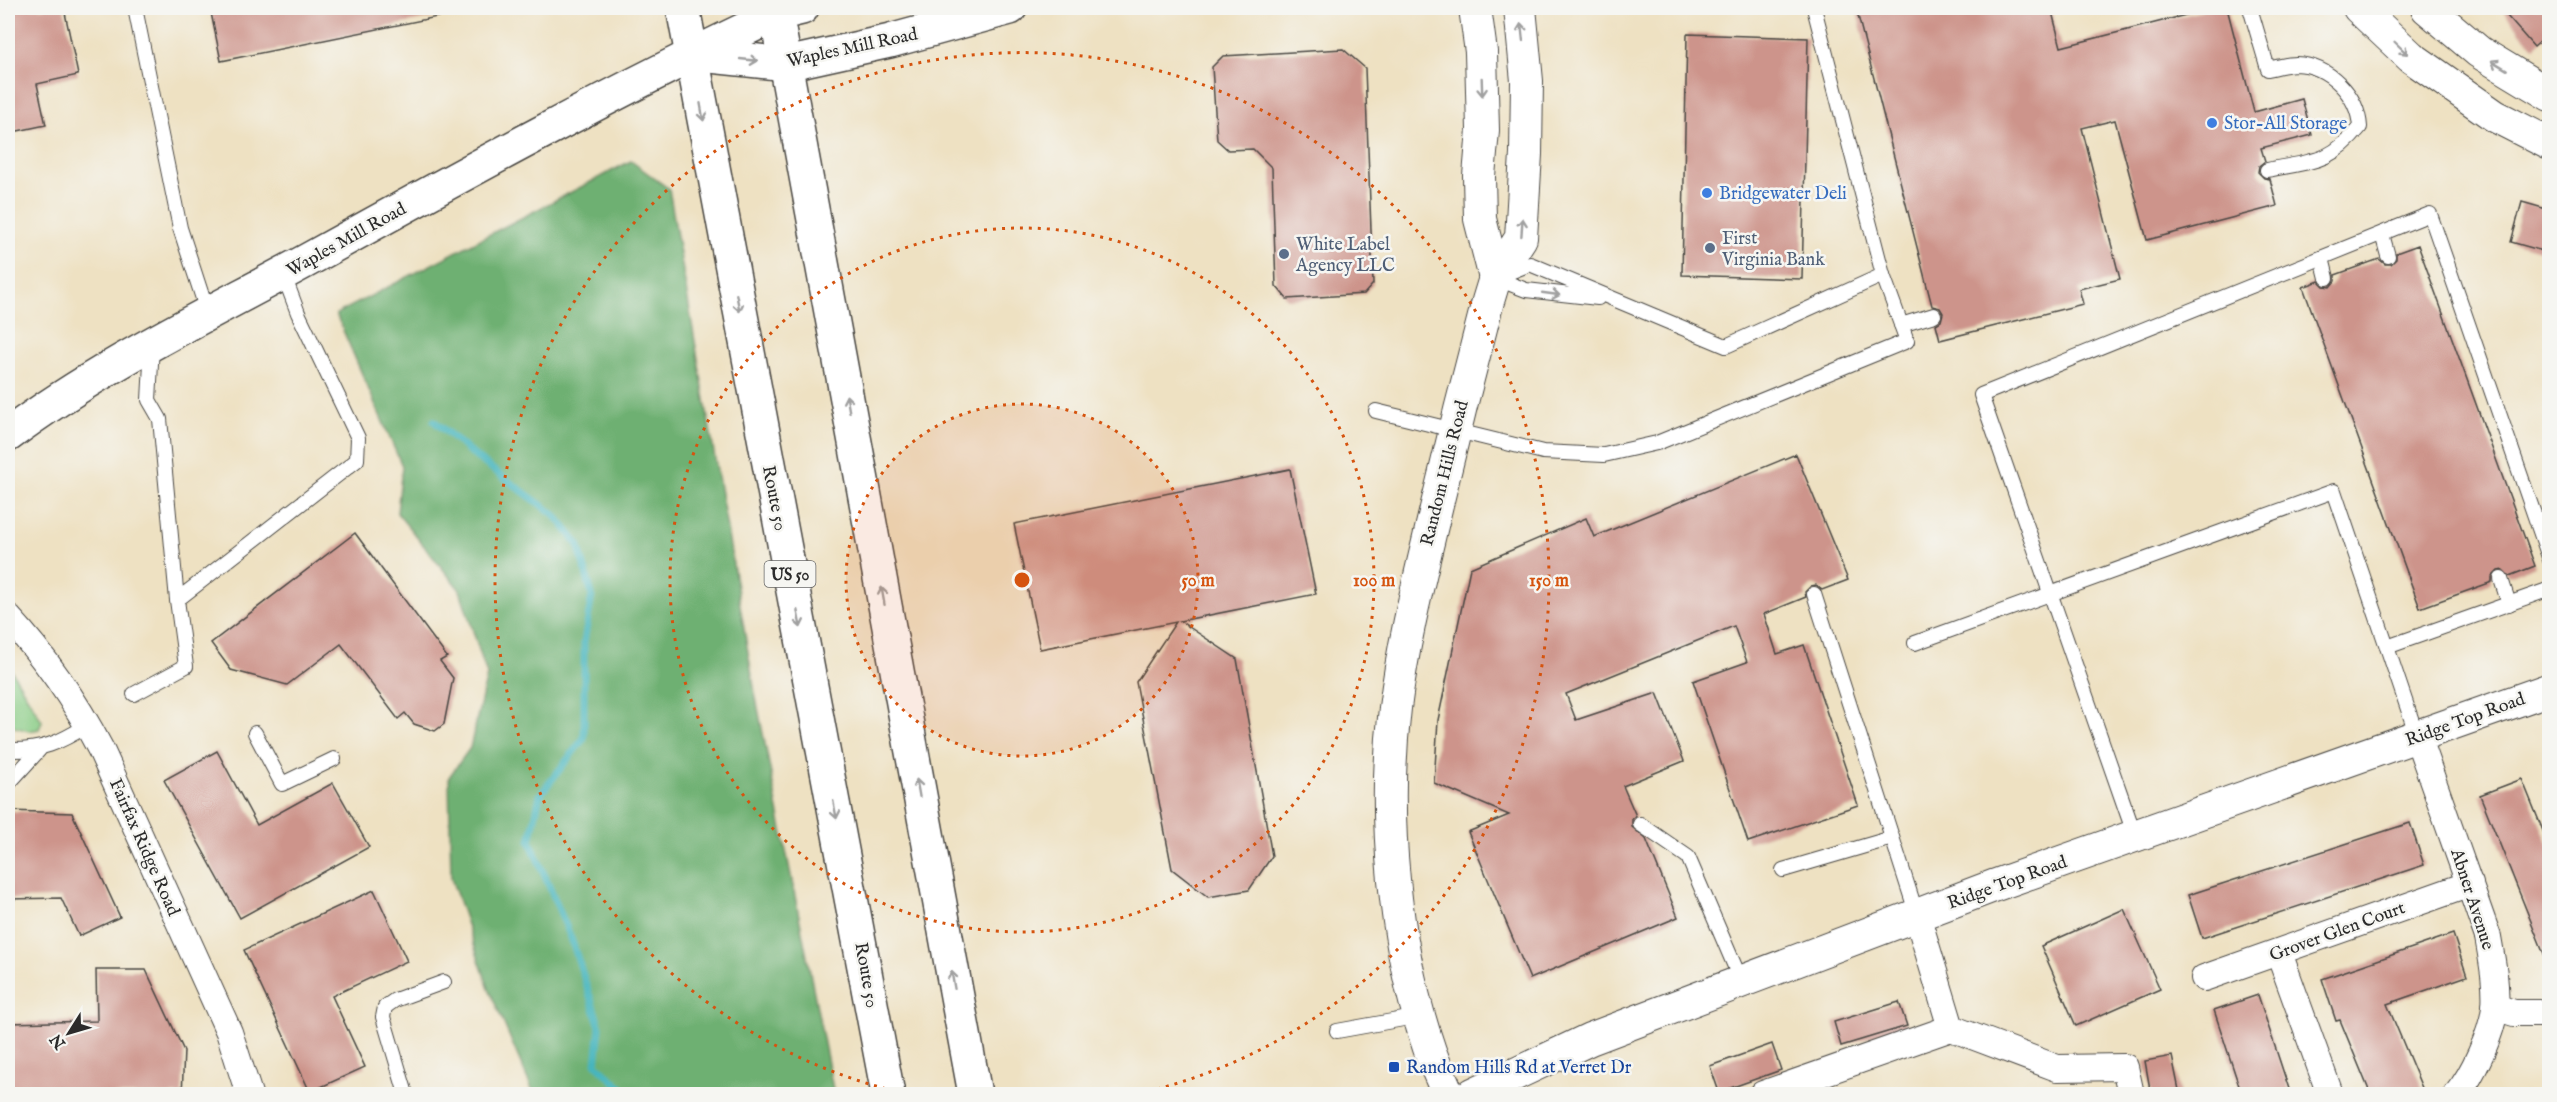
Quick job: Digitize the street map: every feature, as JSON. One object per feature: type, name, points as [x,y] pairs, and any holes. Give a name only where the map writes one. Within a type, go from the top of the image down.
[{"type":"main road","name":"Route 50","points":[[682,8],[888,1095]]},
{"type":"main road","name":"Waples Mill Road","points":[[691,54],[786,64],[890,41],[1010,8]]},
{"type":"main road","name":"Waples Mill Road","points":[[8,435],[41,410],[208,314],[552,126],[691,54],[785,10]]},
{"type":"main road","points":[[785,10],[786,64],[975,1095]]},
{"type":"street","name":"Random Hills Road","points":[[1475,8],[1481,52],[1484,130],[1479,176],[1480,219],[1495,278]]},
{"type":"street","name":"Random Hills Road","points":[[1448,1095],[1429,1048],[1420,1016],[1410,977],[1394,885],[1390,793],[1394,720],[1402,655],[1454,432],[1495,278],[1521,238],[1527,81],[1520,8]]},
{"type":"street","points":[[2359,8],[2411,57],[2495,116],[2550,144]]},
{"type":"street","points":[[2427,8],[2479,52],[2550,95]]},
{"type":"street","name":"Fairfax Ridge Road","points":[[8,617],[57,674],[88,725],[229,1032],[249,1095]]},
{"type":"street","name":"Ridge Top Road","points":[[1473,1095],[1590,1039],[1917,915],[2550,689]]},
{"type":"street","name":"Abner Avenue","points":[[2417,736],[2488,937],[2493,963],[2495,1007],[2480,1055],[2457,1095]]},
{"type":"street","name":"Grover Glen Court","points":[[2204,978],[2470,884]]},
{"type":"street","points":[[1917,915],[1952,1028]]},
{"type":"street","points":[[2279,952],[2330,1095]]},
{"type":"street","points":[[2495,1007],[2514,1013],[2550,1013]]},
{"type":"street","points":[[1762,1095],[1952,1028],[2057,1068],[2125,1067],[2131,1095]]},
{"type":"lane","points":[[135,8],[180,228],[208,314]]},
{"type":"lane","points":[[1376,411],[1543,452],[1604,455],[1658,443],[1907,340],[1883,275],[1814,8]]},
{"type":"lane","points":[[2250,8],[2268,69],[2294,64],[2316,67],[2334,79],[2350,95],[2359,111],[2360,127],[2345,145],[2329,157],[2267,170]]},
{"type":"lane","points":[[2135,836],[1981,395],[2430,214],[2550,560]]},
{"type":"lane","points":[[2382,234],[2388,256]]},
{"type":"lane","points":[[2322,258],[2327,278]]},
{"type":"lane","points":[[1495,278],[1530,264],[1726,346],[1883,275]]},
{"type":"lane","points":[[177,600],[357,460],[358,438],[298,314],[283,273]]},
{"type":"lane","points":[[1495,278],[1526,290],[1616,300]]},
{"type":"lane","points":[[1901,325],[1934,315]]},
{"type":"lane","points":[[134,694],[186,666],[177,600],[160,420],[149,400],[152,345]]},
{"type":"lane","points":[[1916,643],[2334,491],[2417,736]]},
{"type":"lane","points":[[2501,579],[2509,604]]},
{"type":"lane","points":[[2387,646],[2550,589]]},
{"type":"lane","points":[[1814,594],[1917,915]]},
{"type":"lane","points":[[8,750],[39,750],[65,739],[88,725]]},
{"type":"lane","points":[[255,733],[282,784],[334,759]]},
{"type":"lane","points":[[8,784],[39,750]]},
{"type":"lane","points":[[1640,824],[1688,857],[1742,983]]},
{"type":"lane","points":[[1783,870],[1892,838]]},
{"type":"lane","points":[[406,1095],[383,1017],[385,1007],[395,999],[444,982]]},
{"type":"lane","points":[[1337,1030],[1420,1016]]},
{"type":"green space","points":[[631,161],[669,189],[755,693],[834,1094],[534,1094],[489,989],[451,878],[449,777],[470,748],[487,675],[460,590],[397,513],[402,466],[336,314]]},
{"type":"green space","points":[[8,665],[42,721],[39,729],[29,731],[8,725]]},
{"type":"building","points":[[8,8],[64,8],[78,75],[37,84],[46,125],[8,133]]},
{"type":"building","points":[[210,8],[441,8],[442,16],[221,61]]},
{"type":"building","points":[[1856,8],[2051,8],[2061,47],[2213,8],[2227,8],[2254,112],[2302,99],[2312,135],[2261,148],[2265,161],[2259,166],[2258,172],[2264,178],[2270,179],[2277,206],[2147,240],[2115,120],[2082,128],[2120,279],[2079,289],[2083,304],[1940,340],[1936,324],[1941,321],[1943,313],[1940,308],[1932,306]]},
{"type":"building","points":[[2500,8],[2550,8],[2550,33],[2534,47]]},
{"type":"building","points":[[1687,34],[1808,38],[1802,279],[1682,275]]},
{"type":"building","points":[[1343,49],[1365,68],[1373,284],[1364,294],[1287,299],[1276,286],[1272,168],[1253,149],[1228,150],[1217,140],[1212,67],[1223,56]]},
{"type":"building","points":[[2522,202],[2550,210],[2550,253],[2511,242]]},
{"type":"building","points":[[2418,245],[2535,566],[2509,576],[2503,570],[2498,571],[2492,577],[2492,582],[2420,608],[2303,287],[2319,281],[2324,286],[2330,287],[2335,281],[2335,275],[2379,259],[2385,264],[2391,264],[2396,259],[2396,253]]},
{"type":"building","points":[[1796,454],[1848,580],[1822,590],[1816,585],[1811,586],[1805,592],[1806,597],[1764,614],[1777,654],[1804,645],[1858,805],[1748,842],[1693,681],[1747,662],[1734,626],[1566,694],[1576,720],[1657,693],[1684,761],[1623,786],[1636,816],[1632,819],[1632,827],[1646,839],[1678,917],[1530,979],[1468,832],[1509,815],[1434,783],[1438,720],[1470,568],[1586,518],[1594,537]]},
{"type":"building","points":[[1290,469],[1316,594],[1180,621],[1237,659],[1272,856],[1249,890],[1208,897],[1172,869],[1136,682],[1176,622],[1040,649],[1014,524]]},
{"type":"building","points":[[355,533],[447,657],[440,661],[453,678],[444,724],[435,731],[414,724],[405,713],[398,719],[341,644],[287,685],[231,670],[211,643]]},
{"type":"building","points":[[217,751],[257,825],[333,783],[369,847],[240,918],[164,780]]},
{"type":"building","points":[[2522,779],[2550,848],[2549,966],[2480,795]]},
{"type":"building","points":[[8,811],[72,813],[120,917],[79,936],[61,898],[8,899]]},
{"type":"building","points":[[2410,823],[2424,865],[2202,938],[2188,895]]},
{"type":"building","points":[[374,890],[407,961],[332,996],[365,1067],[310,1092],[244,950]]},
{"type":"building","points":[[2124,909],[2160,989],[2076,1026],[2041,946]]},
{"type":"building","points":[[2453,934],[2467,976],[2387,1004],[2425,1095],[2371,1095],[2340,1020],[2336,1021],[2322,979]]},
{"type":"building","points":[[96,970],[146,970],[184,1051],[182,1095],[8,1094],[8,1023],[97,1021]]},
{"type":"building","points":[[2258,995],[2291,1095],[2242,1095],[2214,1010]]},
{"type":"building","points":[[1899,1002],[1907,1026],[1841,1046],[1834,1022]]},
{"type":"building","points":[[1772,1044],[1781,1070],[1719,1092],[1710,1066]]},
{"type":"building","points":[[2172,1056],[2180,1095],[2151,1095],[2145,1061]]},
{"type":"waterway","points":[[434,421],[477,458],[555,515],[578,544],[592,595],[584,642],[584,738],[540,795],[530,841],[571,938],[600,1027],[596,1064],[628,1094]]},
{"type":"place","name":"Stor-All Storage","points":[[2212,123]]},
{"type":"place","name":"Bridgewater Deli","points":[[1707,193]]},
{"type":"place","name":"First Virginia Bank","points":[[1710,248]]},
{"type":"place","name":"White Label Agency LLC","points":[[1284,254]]},
{"type":"place","name":"Random Hills Rd at Verret Dr","points":[[1394,1067]]}]
